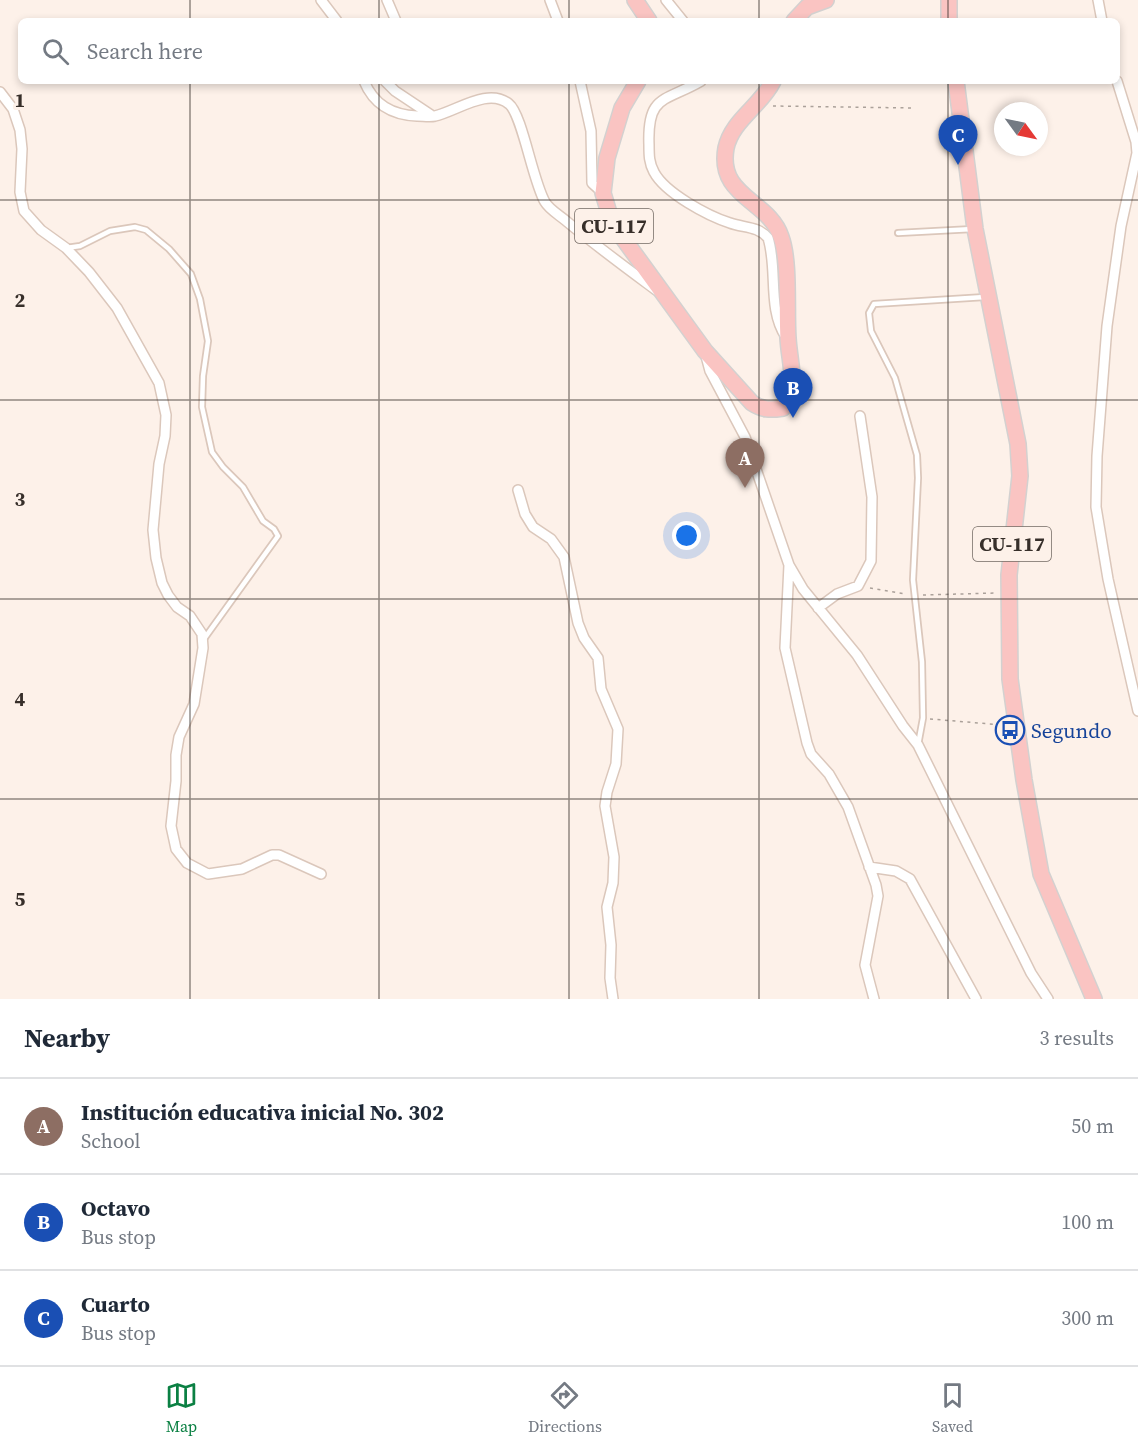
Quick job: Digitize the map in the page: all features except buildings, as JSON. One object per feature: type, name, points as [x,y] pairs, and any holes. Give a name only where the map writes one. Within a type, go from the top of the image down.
[{"type":"main road","points":[[635,0],[647,18]]},
{"type":"main road","points":[[797,18],[807,7],[825,0]]},
{"type":"main road","points":[[949,18],[950,0]]},
{"type":"main road","name":"CU-117","points":[[636,84],[622,108],[607,158],[603,193],[612,224],[705,351],[752,403],[761,409],[771,410],[783,408],[792,396],[793,377],[788,339],[785,255],[781,237],[774,222],[731,184],[726,170],[726,149],[732,131],[771,84]]},
{"type":"main road","name":"CU-117","points":[[956,84],[975,229],[1018,444],[1020,476],[1009,575],[1010,679],[1024,780],[1041,874],[1094,999]]},
{"type":"street","points":[[321,0],[335,18]]},
{"type":"street","points":[[387,0],[395,18]]},
{"type":"street","points":[[550,0],[557,18]]},
{"type":"street","points":[[666,0],[680,18]]},
{"type":"street","points":[[1098,0],[1101,18]]},
{"type":"street","points":[[365,84],[367,90],[388,110],[404,115],[434,117],[484,98],[494,98],[510,105],[516,114],[545,203],[600,250],[668,298]]},
{"type":"street","points":[[388,84],[434,117]]},
{"type":"street","points":[[581,84],[591,131],[592,183],[603,193]]},
{"type":"street","points":[[695,84],[665,98],[654,108],[648,133],[649,158],[653,170],[660,181],[692,204],[728,223],[760,230],[764,234],[769,243],[780,328],[788,339]]},
{"type":"street","points":[[1118,84],[1136,142],[1137,153],[1121,226],[1107,326],[1097,456],[1096,507],[1108,579],[1138,711]]},
{"type":"street","points":[[0,92],[14,110],[20,130],[22,149],[20,192],[24,211],[41,230],[66,248],[89,272],[117,308],[159,383],[166,415],[153,530],[156,558],[162,584],[168,595],[177,608],[190,616],[202,634],[201,668],[194,704],[179,737],[176,755],[176,782],[171,826],[176,849],[187,863],[208,874],[242,869],[272,855],[279,855],[321,874]]},
{"type":"street","points":[[705,351],[710,371],[745,437],[789,565],[803,589],[857,655],[918,745],[1031,973],[1048,999]]},
{"type":"street","points":[[818,608],[837,594],[858,586],[871,561],[872,497],[860,416]]},
{"type":"street","points":[[518,490],[525,514],[533,527],[551,539],[564,557],[578,623],[584,638],[598,658],[602,689],[618,729],[616,764],[605,806],[614,857],[613,883],[607,907],[613,999]]},
{"type":"street","points":[[789,565],[785,648],[807,743],[811,754],[829,774],[848,807],[878,896],[865,965],[874,999]]},
{"type":"street","points":[[868,867],[896,871],[910,879],[976,999]]},
{"type":"lane","points":[[66,248],[80,246],[98,236],[125,228],[135,227],[146,230],[169,249],[191,274],[200,299],[208,341],[203,376],[202,407],[212,452],[243,487],[263,521],[274,529],[278,536],[202,642]]},
{"type":"lane","points":[[898,233],[975,229]]},
{"type":"lane","points":[[918,745],[922,718],[922,662],[914,595],[917,455],[895,378],[871,331],[869,312],[874,304],[989,297]]},
{"type":"path","points":[[755,105],[913,108]]},
{"type":"path","points":[[858,586],[914,595],[1009,593]]},
{"type":"path","points":[[922,718],[1016,726]]},
{"type":"place","name":"Cuarto","points":[[958,165]]},
{"type":"place","name":"Octavo","points":[[793,418]]},
{"type":"place","name":"Institución educativa inicial No. 302","points":[[745,488]]},
{"type":"place","name":"Segundo","points":[[1010,730]]}]
